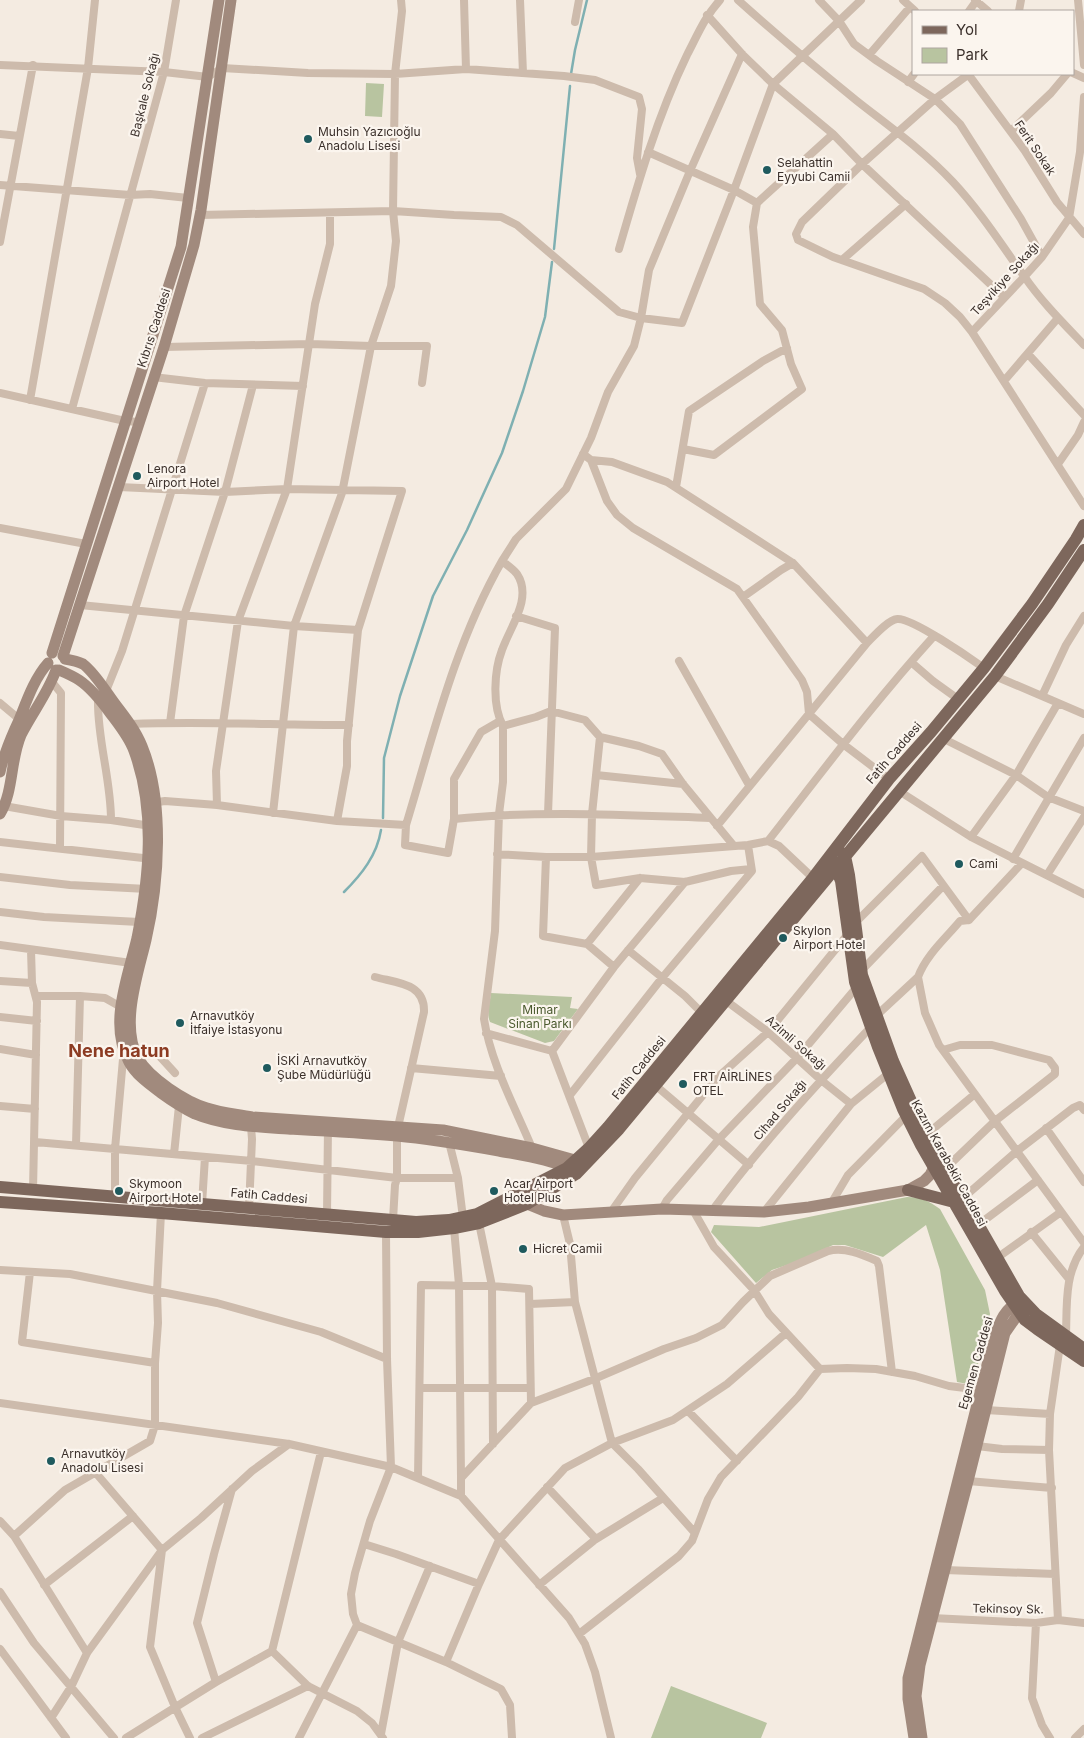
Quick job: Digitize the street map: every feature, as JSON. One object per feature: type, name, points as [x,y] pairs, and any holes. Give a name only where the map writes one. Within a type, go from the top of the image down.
[{"type":"main road","name":"Fatih Caddesi","points":[[0,1202],[386,1232],[418,1232],[454,1228],[479,1223],[527,1204],[575,1167],[618,1129],[725,1000],[837,856],[889,779],[958,699],[990,672],[1084,524]]},
{"type":"main road","points":[[837,856],[898,791],[942,738],[990,672],[1048,604],[1083,552]]},
{"type":"main road","name":"Fatih Caddesi","points":[[0,1187],[416,1222],[463,1218],[485,1210],[575,1167],[813,878],[837,856]]},
{"type":"main road","name":"Kazım Karabekir Caddesi","points":[[837,856],[849,875],[865,986],[904,1086],[940,1168]]},
{"type":"main road","name":"Kazım Karabekir Caddesi","points":[[837,856],[856,988],[870,1028],[906,1116],[940,1168],[1018,1306],[1036,1314],[1084,1361]]},
{"type":"main road","points":[[908,1190],[958,1200]]},
{"type":"main road","name":"Kazım Karabekir Caddesi","points":[[958,1200],[978,1226],[997,1258],[1018,1306]]},
{"type":"main road","name":"Kazım Karabekir Caddesi","points":[[1063,1341],[1084,1350]]},
{"type":"street","points":[[30,400],[68,190],[88,68],[96,0]]},
{"type":"street","name":"Başkale Sokağı","points":[[72,409],[164,72],[176,0]]},
{"type":"street","points":[[0,772],[2,749],[40,673],[57,662],[86,544],[178,256],[219,0]]},
{"type":"street","name":"Kıbrıs Caddesi","points":[[2,810],[10,785],[15,755],[22,735],[52,682],[57,662],[80,605],[190,263],[200,215],[231,0]]},
{"type":"street","points":[[273,813],[294,626],[329,535],[343,489],[371,346],[391,286],[396,241],[393,211],[395,74],[402,11],[401,0]]},
{"type":"street","points":[[464,0],[466,68]]},
{"type":"street","points":[[520,0],[523,73]]},
{"type":"street","points":[[575,22],[579,0]]},
{"type":"street","points":[[620,249],[640,174],[677,77],[707,15],[720,0]]},
{"type":"street","points":[[738,0],[802,57],[897,133],[920,149],[954,183],[995,234],[1049,310],[1084,345]]},
{"type":"street","points":[[819,0],[839,22],[854,44],[935,100],[960,124],[1021,219],[1042,257]]},
{"type":"street","points":[[200,215],[393,211],[501,216],[518,224],[539,245],[566,265],[577,277],[619,312],[641,318],[682,323],[773,84],[861,0]]},
{"type":"street","points":[[903,0],[913,9]]},
{"type":"street","points":[[1078,0],[1076,19],[1084,65]]},
{"type":"street","points":[[976,1],[987,10]]},
{"type":"street","points":[[869,55],[912,10]]},
{"type":"street","points":[[707,15],[742,54],[773,84],[833,134],[862,164],[1004,297]]},
{"type":"street","points":[[734,846],[683,784],[662,754],[639,746],[600,737],[585,720],[551,711],[536,717],[501,723],[480,732],[454,779],[454,819],[448,853],[405,845],[406,825],[462,648],[484,593],[516,539],[566,489],[591,438],[608,392],[634,346],[649,270],[742,54]]},
{"type":"street","points":[[0,65],[164,72],[208,77],[222,68],[308,73],[395,74],[466,68],[594,80],[639,97],[642,109],[637,158],[640,174]]},
{"type":"street","points":[[0,242],[33,65]]},
{"type":"street","points":[[908,82],[913,75]]},
{"type":"street","points":[[968,75],[935,100],[862,164],[802,222],[796,234],[798,240],[842,260],[924,289],[945,303],[960,317],[972,332],[1084,506]]},
{"type":"street","name":"Ferit Sokak","points":[[970,75],[1011,132],[1057,202],[1084,234]]},
{"type":"street","points":[[1011,132],[1051,93],[1066,75]]},
{"type":"street","name":"Teşvikiye Sokağı","points":[[972,332],[1042,257],[1070,218],[1080,152],[1084,97]]},
{"type":"street","points":[[0,134],[19,136]]},
{"type":"street","points":[[683,449],[714,455],[802,389],[791,364],[782,330],[760,304],[753,227],[757,203],[833,134]]},
{"type":"street","points":[[648,152],[734,190],[757,203]]},
{"type":"street","points":[[0,185],[188,198]]},
{"type":"street","points":[[842,260],[906,204]]},
{"type":"street","points":[[217,805],[216,771],[238,621],[287,489],[315,304],[330,244],[330,212]]},
{"type":"street","points":[[1004,382],[1058,318]]},
{"type":"street","points":[[164,347],[310,344],[427,346],[422,383]]},
{"type":"street","points":[[676,487],[689,412],[763,361],[787,348]]},
{"type":"street","points":[[1028,354],[1084,415]]},
{"type":"street","points":[[153,377],[205,383],[303,386]]},
{"type":"street","points":[[111,820],[108,780],[98,719],[102,695],[122,651],[205,383]]},
{"type":"street","points":[[170,723],[184,616],[225,492],[253,385]]},
{"type":"street","points":[[0,393],[125,421],[139,422]]},
{"type":"street","points":[[1058,464],[1078,435],[1084,422]]},
{"type":"street","points":[[583,454],[591,460],[612,462],[633,468],[667,482],[793,563],[867,643]]},
{"type":"street","points":[[591,460],[607,501],[617,515],[633,528],[737,589],[802,680],[807,692],[809,714],[889,779]]},
{"type":"street","points":[[119,487],[225,492],[287,489],[402,491],[358,630],[347,766],[337,821]]},
{"type":"street","points":[[0,528],[86,544]]},
{"type":"street","points":[[502,561],[516,572],[521,585],[522,601],[501,652],[496,675],[496,694],[501,723],[503,782],[499,814],[495,931],[484,1019],[486,1033],[532,1148]]},
{"type":"street","points":[[743,597],[793,563]]},
{"type":"street","points":[[80,605],[238,621],[358,630]]},
{"type":"street","points":[[516,616],[555,628],[548,814]]},
{"type":"street","points":[[1042,696],[1066,645],[1084,616]]},
{"type":"street","points":[[716,826],[867,643],[891,621],[898,618],[934,636],[990,672],[1084,714]]},
{"type":"street","points":[[768,841],[844,744],[934,636]]},
{"type":"street","points":[[679,661],[749,785]]},
{"type":"street","points":[[57,662],[102,695],[130,724],[142,746],[151,774],[152,859],[150,889],[130,1007],[129,1062],[145,1082],[179,1106],[197,1114],[328,1127],[397,1131],[443,1130],[532,1148],[575,1167]]},
{"type":"street","points":[[911,662],[958,699]]},
{"type":"street","points":[[52,682],[61,693],[60,848]]},
{"type":"street","points":[[102,695],[134,750],[152,803]]},
{"type":"street","points":[[0,703],[19,718]]},
{"type":"street","points":[[971,837],[1016,775],[1058,703]]},
{"type":"street","points":[[130,724],[349,725]]},
{"type":"street","points":[[600,737],[592,814],[591,857],[596,885],[640,878],[685,882],[751,868]]},
{"type":"street","points":[[942,738],[1016,775],[1048,797],[1084,811]]},
{"type":"street","points":[[1013,859],[1084,738]]},
{"type":"street","points":[[596,775],[683,784]]},
{"type":"street","points":[[898,791],[971,837],[1084,894]]},
{"type":"street","points":[[152,803],[217,805],[337,821],[406,825]]},
{"type":"street","points":[[2,810],[111,820],[152,827]]},
{"type":"street","points":[[454,819],[499,814],[592,814],[710,818]]},
{"type":"street","points":[[1047,875],[1084,818]]},
{"type":"street","points":[[497,854],[591,857],[748,845],[768,841],[779,846],[813,878]]},
{"type":"street","points":[[0,842],[152,859]]},
{"type":"street","points":[[570,1096],[662,978],[752,871],[748,845]]},
{"type":"street","points":[[856,922],[922,856],[969,920]]},
{"type":"street","points":[[546,857],[543,936],[587,944],[614,967]]},
{"type":"street","points":[[1022,863],[969,920],[960,920],[930,955],[920,970],[918,977],[925,1013],[942,1050],[1084,1243]]},
{"type":"street","points":[[0,877],[70,885],[150,889]]},
{"type":"street","points":[[587,944],[640,878]]},
{"type":"street","points":[[552,1051],[614,967],[685,882]]},
{"type":"street","points":[[862,970],[943,886]]},
{"type":"street","points":[[150,889],[139,922],[121,1007],[121,1034],[130,1051],[152,1074],[174,1091],[206,1108],[238,1119],[251,1127],[328,1127]]},
{"type":"street","points":[[0,912],[44,917],[139,922]]},
{"type":"street","points":[[612,1212],[635,1178],[717,1078],[768,1032],[848,934]]},
{"type":"street","points":[[0,946],[131,963]]},
{"type":"street","points":[[31,950],[32,983],[38,1002],[33,1190]]},
{"type":"street","points":[[628,950],[685,996],[702,1013]]},
{"type":"street","points":[[375,977],[415,988],[422,999],[424,1012],[397,1131],[397,1178],[393,1220]]},
{"type":"street","points":[[876,1016],[918,977]]},
{"type":"street","points":[[0,981],[32,983]]},
{"type":"street","points":[[662,1209],[667,1200],[718,1139],[797,1058],[856,988]]},
{"type":"street","points":[[36,996],[105,998],[121,1007]]},
{"type":"street","points":[[76,1145],[80,996]]},
{"type":"street","name":"Azimli Sokağı","points":[[725,1000],[768,1032],[821,1080],[851,1104]]},
{"type":"street","points":[[0,1018],[37,1021]]},
{"type":"street","name":"Cihad Sokağı","points":[[712,1211],[821,1080],[870,1028]]},
{"type":"street","points":[[486,1033],[552,1051]]},
{"type":"street","points":[[527,1204],[544,1211],[563,1215],[662,1209],[764,1212],[908,1190],[924,1181],[995,1121],[1056,1074],[1055,1068],[1049,1060],[992,1045],[960,1045],[942,1050]]},
{"type":"street","points":[[0,1049],[36,1055]]},
{"type":"street","points":[[115,1196],[115,1149],[123,1059],[130,1051],[154,1049],[175,1073]]},
{"type":"street","points":[[552,1051],[589,1148]]},
{"type":"street","points":[[411,1068],[502,1076]]},
{"type":"street","points":[[764,1212],[851,1104],[889,1074]]},
{"type":"street","points":[[655,1085],[749,1165]]},
{"type":"street","points":[[926,1134],[975,1094]]},
{"type":"street","points":[[958,1200],[1046,1128],[1080,1105],[1084,1110]]},
{"type":"street","points":[[0,1106],[35,1109]]},
{"type":"street","points":[[174,1154],[179,1106]]},
{"type":"street","points":[[832,1202],[848,1175],[906,1116]]},
{"type":"street","points":[[249,1208],[252,1161],[251,1127]]},
{"type":"street","points":[[327,1215],[328,1127]]},
{"type":"street","points":[[1046,1128],[1084,1182]]},
{"type":"street","points":[[397,1131],[575,1167]]},
{"type":"street","points":[[35,1142],[252,1161],[397,1178],[458,1178]]},
{"type":"street","points":[[449,1142],[458,1178],[463,1218]]},
{"type":"street","points":[[202,1204],[205,1157]]},
{"type":"street","points":[[978,1226],[1038,1180]]},
{"type":"street","points":[[693,1210],[714,1247],[754,1290],[768,1314],[820,1369],[876,1369],[916,1376],[949,1386],[981,1390]]},
{"type":"street","points":[[997,1258],[1061,1212]]},
{"type":"street","points":[[14,1536],[65,1490],[150,1441],[155,1425],[160,1213]]},
{"type":"street","points":[[563,1215],[570,1244],[576,1302],[612,1444],[638,1469],[695,1534]]},
{"type":"street","points":[[479,1223],[492,1286],[493,1444]]},
{"type":"street","points":[[454,1228],[459,1285],[461,1496]]},
{"type":"street","points":[[386,1232],[387,1359],[391,1467],[370,1521],[355,1573],[351,1594],[353,1614],[357,1625],[446,1662],[501,1689],[510,1705],[511,1738]]},
{"type":"street","points":[[1032,1232],[1069,1279]]},
{"type":"street","points":[[1058,1620],[1049,1450],[1050,1414],[1063,1341],[1070,1272],[1077,1255],[1084,1247]]},
{"type":"street","points":[[461,1478],[530,1403],[696,1338],[722,1325],[754,1290],[770,1276],[828,1251],[845,1250],[877,1260],[892,1372]]},
{"type":"street","points":[[0,1270],[70,1274],[217,1303],[321,1332],[387,1359]]},
{"type":"street","points":[[30,1272],[22,1342],[155,1363]]},
{"type":"street","points":[[418,1477],[421,1285],[492,1286],[529,1289],[530,1403]]},
{"type":"street","points":[[530,1304],[576,1302]]},
{"type":"street","name":"Egemen Caddesi","points":[[914,1738],[908,1699],[908,1678],[1001,1317],[1018,1306]]},
{"type":"street","name":"Egemen Caddesi","points":[[922,1738],[917,1704],[920,1665],[1006,1333],[1018,1306]]},
{"type":"street","points":[[446,1662],[499,1540],[565,1468],[612,1444],[673,1420],[688,1411],[727,1384],[786,1334]]},
{"type":"street","points":[[579,1634],[679,1556],[692,1541],[708,1499],[722,1477],[798,1398],[820,1369]]},
{"type":"street","points":[[420,1388],[530,1388]]},
{"type":"street","points":[[0,1403],[289,1444],[391,1467],[461,1496],[569,1618],[579,1634],[585,1644],[595,1672],[611,1738]]},
{"type":"street","points":[[986,1410],[1050,1414]]},
{"type":"street","points":[[688,1411],[737,1460]]},
{"type":"street","points":[[51,1718],[71,1686],[87,1653],[162,1550],[252,1470],[289,1444]]},
{"type":"street","points":[[977,1446],[1002,1449],[1049,1450]]},
{"type":"street","points":[[126,1738],[216,1682],[272,1651],[321,1452]]},
{"type":"street","points":[[95,1472],[162,1550],[150,1647],[190,1738]]},
{"type":"street","points":[[968,1481],[1052,1488]]},
{"type":"street","points":[[547,1488],[596,1539]]},
{"type":"street","points":[[216,1682],[197,1623],[232,1489]]},
{"type":"street","points":[[539,1585],[596,1539],[663,1498]]},
{"type":"street","points":[[44,1585],[133,1516]]},
{"type":"street","points":[[0,1521],[14,1536],[87,1653]]},
{"type":"street","points":[[364,1544],[479,1584]]},
{"type":"street","points":[[382,1736],[398,1642],[430,1566]]},
{"type":"street","points":[[945,1570],[1055,1574]]},
{"type":"street","points":[[0,1592],[34,1643],[114,1738]]},
{"type":"street","name":"Tekinsoy Sk.","points":[[932,1618],[1036,1623],[1058,1620],[1084,1623]]},
{"type":"street","points":[[1036,1623],[1032,1698],[1042,1725],[1050,1738]]},
{"type":"street","points":[[299,1738],[357,1625]]},
{"type":"street","points":[[0,1649],[66,1738]]},
{"type":"street","points":[[272,1651],[308,1686],[357,1711],[372,1723],[382,1736]]},
{"type":"street","points":[[202,1738],[308,1686]]},
{"type":"street","points":[[1075,1738],[1084,1729]]},
{"type":"green space","points":[[366,83],[384,84],[382,117],[365,116]]},
{"type":"green space","name":"Mimar Sinan Parkı","points":[[491,993],[572,997],[570,1008],[578,1009],[554,1041],[545,1043],[490,1022],[488,1011]]},
{"type":"green space","points":[[907,1197],[925,1200],[940,1209],[985,1290],[990,1314],[973,1385],[957,1382],[940,1270],[926,1225],[883,1257],[845,1245],[833,1245],[802,1260],[772,1270],[756,1283],[711,1232],[714,1225],[759,1227]]},
{"type":"green space","points":[[671,1686],[767,1723],[761,1738],[651,1738]]},
{"type":"waterway","points":[[571,74],[587,0]]},
{"type":"waterway","points":[[554,249],[570,86]]},
{"type":"waterway","points":[[383,818],[384,758],[400,696],[433,596],[467,530],[502,453],[545,317],[552,262]]},
{"type":"waterway","points":[[344,892],[368,864],[376,848],[381,830]]},
{"type":"place","name":"Muhsin Yazıcıoğlu Anadolu Lisesi","points":[[308,139]]},
{"type":"place","name":"Selahattin Eyyubi Camii","points":[[767,170]]},
{"type":"place","name":"Lenora Airport Hotel","points":[[137,476]]},
{"type":"place","name":"Cami","points":[[959,864]]},
{"type":"place","name":"Skylon Airport Hotel","points":[[783,938]]},
{"type":"place","name":"Arnavutköy İtfaiye İstasyonu","points":[[180,1023]]},
{"type":"place","name":"İSKİ Arnavutköy Şube Müdürlüğü","points":[[267,1068]]},
{"type":"place","name":"FRT AİRLİNES OTEL","points":[[683,1084]]},
{"type":"place","name":"Skymoon Airport Hotel","points":[[119,1191]]},
{"type":"place","name":"Acar Airport Hotel Plus","points":[[494,1191]]},
{"type":"place","name":"Hicret Camii","points":[[523,1249]]},
{"type":"place","name":"Arnavutköy Anadolu Lisesi","points":[[51,1461]]},
{"type":"district","name":"Nene hatun","points":[[119,1051]]}]
